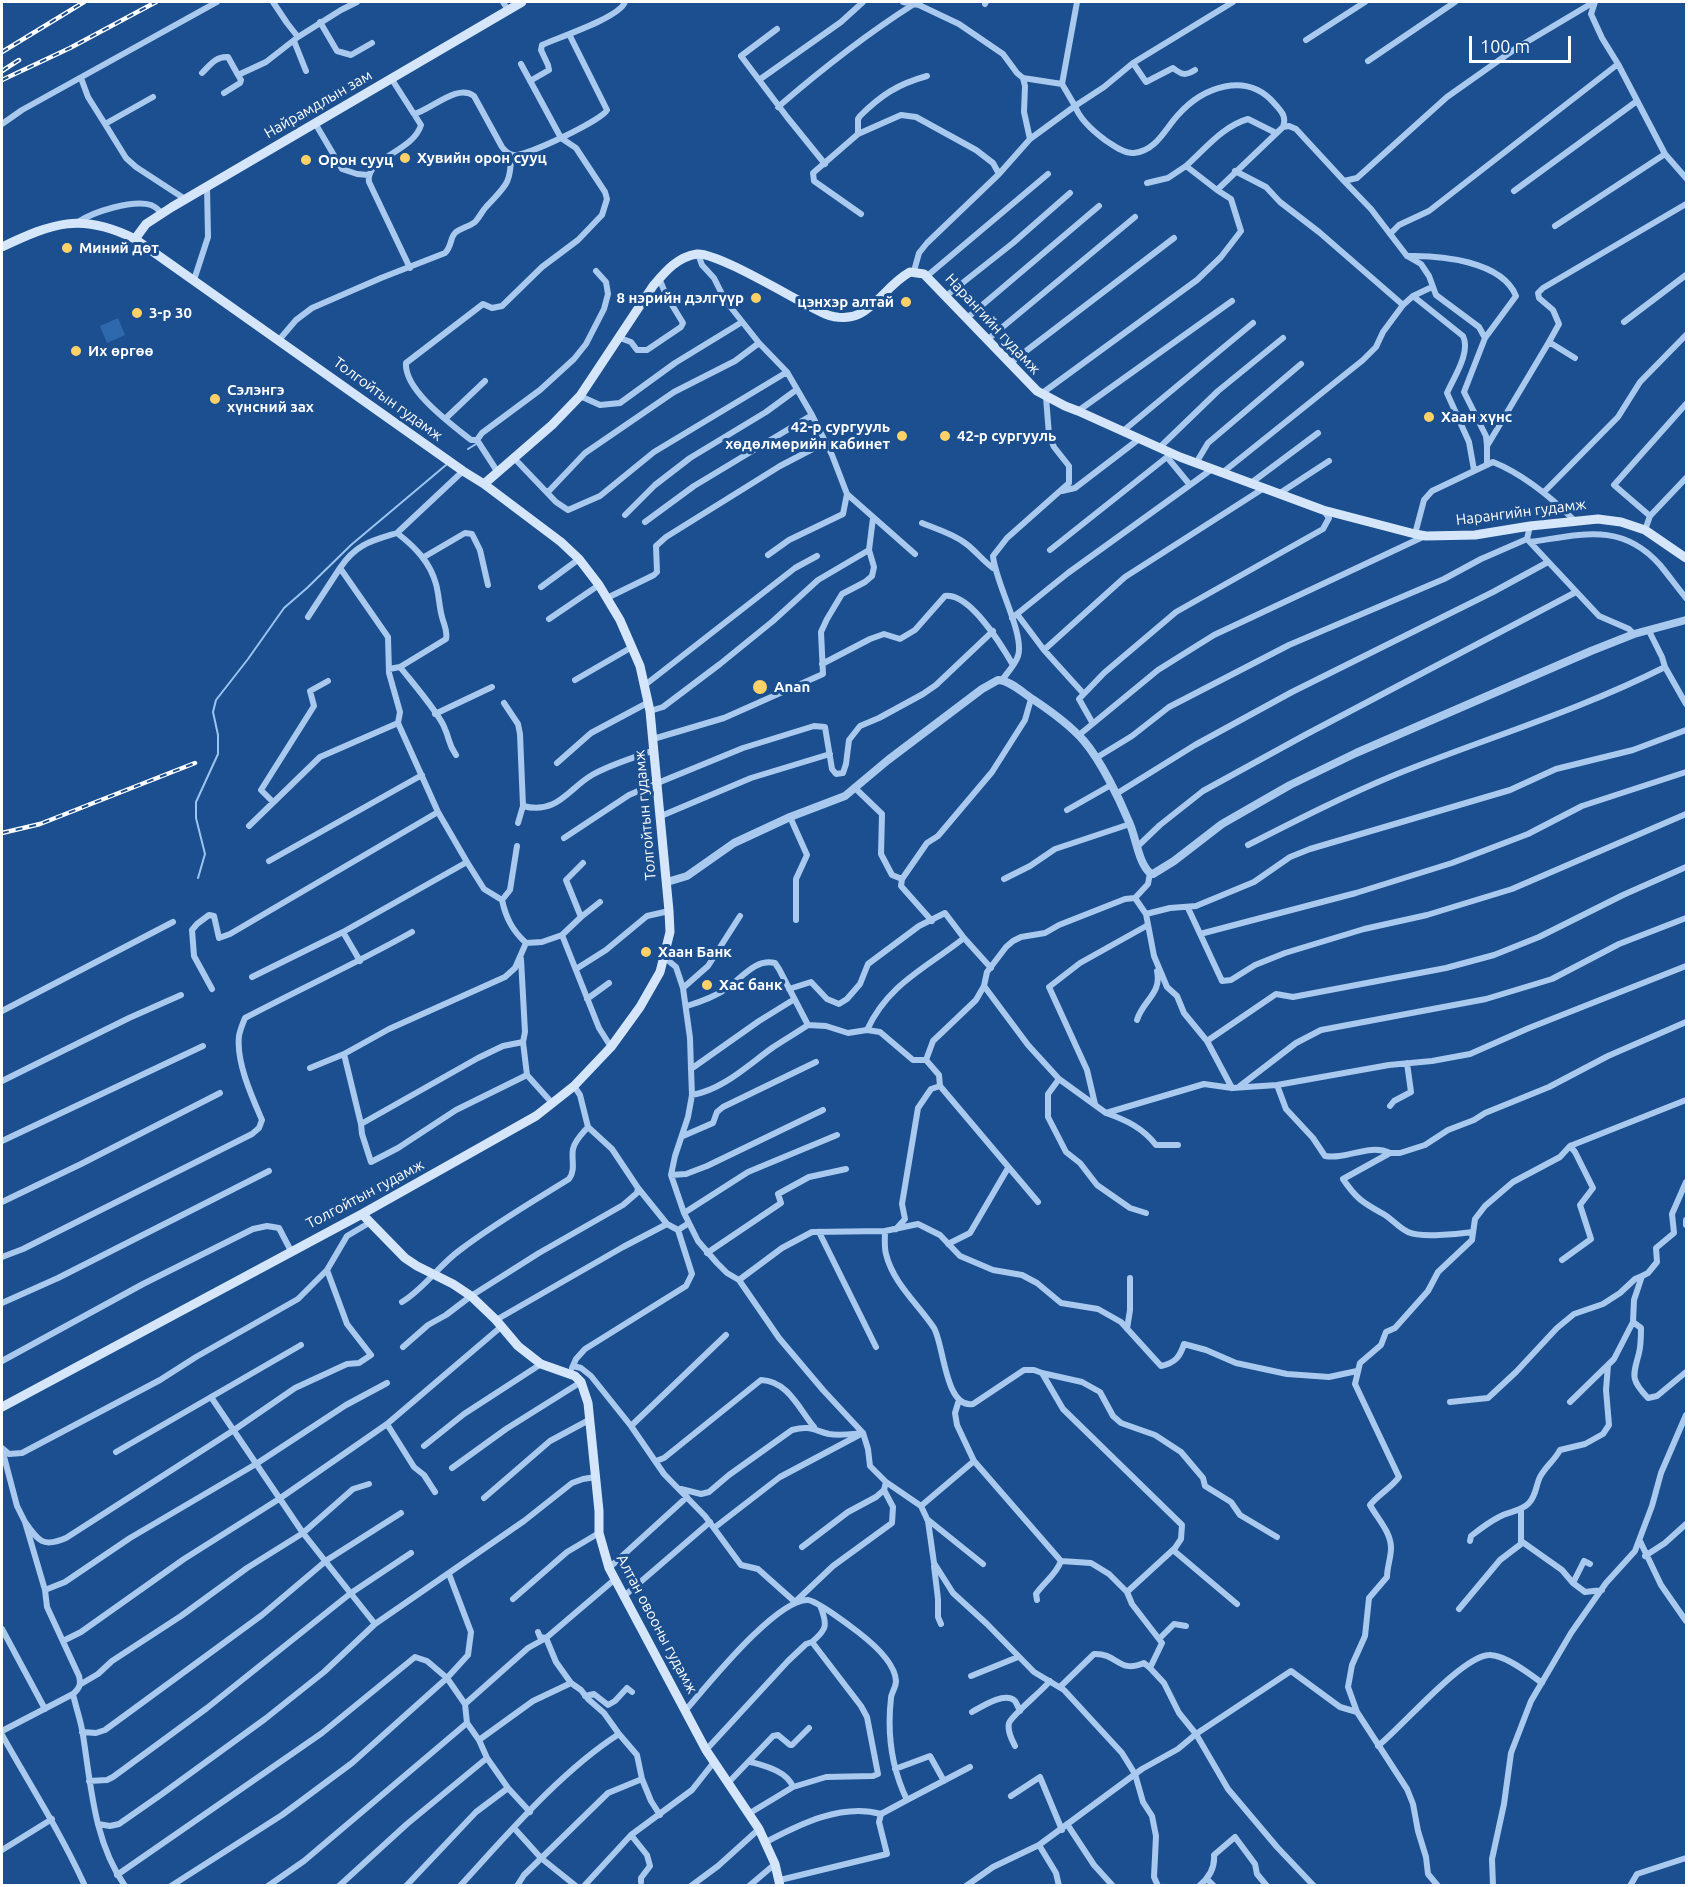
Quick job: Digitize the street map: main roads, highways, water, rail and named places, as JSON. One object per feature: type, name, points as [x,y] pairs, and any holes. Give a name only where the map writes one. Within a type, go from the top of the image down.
[{"type":"main road","name":"Найрамдлын зам","points":[[135,239],[147,224],[185,199],[391,78],[505,6],[522,2]]},
{"type":"main road","name":"Толгойтын гудамж","points":[[2,247],[54,225],[78,222],[117,230],[135,239],[484,484],[561,542],[579,559],[599,585],[620,620],[632,646],[645,685],[650,706],[670,932],[664,957],[651,989],[611,1047],[574,1086],[553,1104],[518,1128],[362,1214],[2,1407]]},
{"type":"main road","name":"Нарангийн гудамж","points":[[484,484],[552,425],[580,396],[660,278],[675,262],[698,254],[724,261],[818,311],[839,318],[854,317],[866,310],[902,278],[914,272],[927,276],[1009,364],[1043,395],[1159,448],[1323,510],[1426,536],[1475,536],[1530,526],[1598,519],[1621,522],[1645,530],[1686,558]]},
{"type":"main road","name":"Алтан овооны гудамж","points":[[362,1214],[405,1258],[471,1296],[499,1323],[518,1346],[541,1364],[572,1370],[581,1382],[586,1393],[596,1477],[599,1533],[609,1568],[706,1750],[759,1829],[775,1864],[780,1883]]},
{"type":"waterway","points":[[468,449],[476,444]]},
{"type":"waterway","points":[[198,878],[205,854],[196,818],[196,802],[218,754],[218,735],[213,712],[216,700],[284,608],[351,545],[446,465]]},
{"type":"railway","points":[[2,52],[84,2]]},
{"type":"railway","points":[[2,80],[70,48],[156,2]]},
{"type":"railway","points":[[2,71],[19,60]]},
{"type":"railway","points":[[2,833],[40,824],[195,763]]},
{"type":"place","name":"Хувийн орон сууц","points":[[405,158]]},
{"type":"place","name":"Орон сууц","points":[[306,160]]},
{"type":"place","name":"Миний дөт","points":[[67,248]]},
{"type":"place","name":"8 нэрийн дэлгүүр","points":[[756,298]]},
{"type":"place","name":"цэнхэр алтай","points":[[906,302]]},
{"type":"place","name":"3-р 30","points":[[137,313]]},
{"type":"place","name":"Их өргөө","points":[[76,351]]},
{"type":"place","name":"Сэлэнгэ хүнсний зах","points":[[215,399]]},
{"type":"place","name":"Хаан хүнс","points":[[1429,417]]},
{"type":"place","name":"42-p сургууль хөдөлмөрийн кабинет","points":[[902,436]]},
{"type":"place","name":"42-p сургууль","points":[[945,436]]},
{"type":"place","name":"Anan","points":[[760,687]]},
{"type":"place","name":"Хаан Банк","points":[[646,952]]},
{"type":"place","name":"Хас банк","points":[[707,985]]}]
